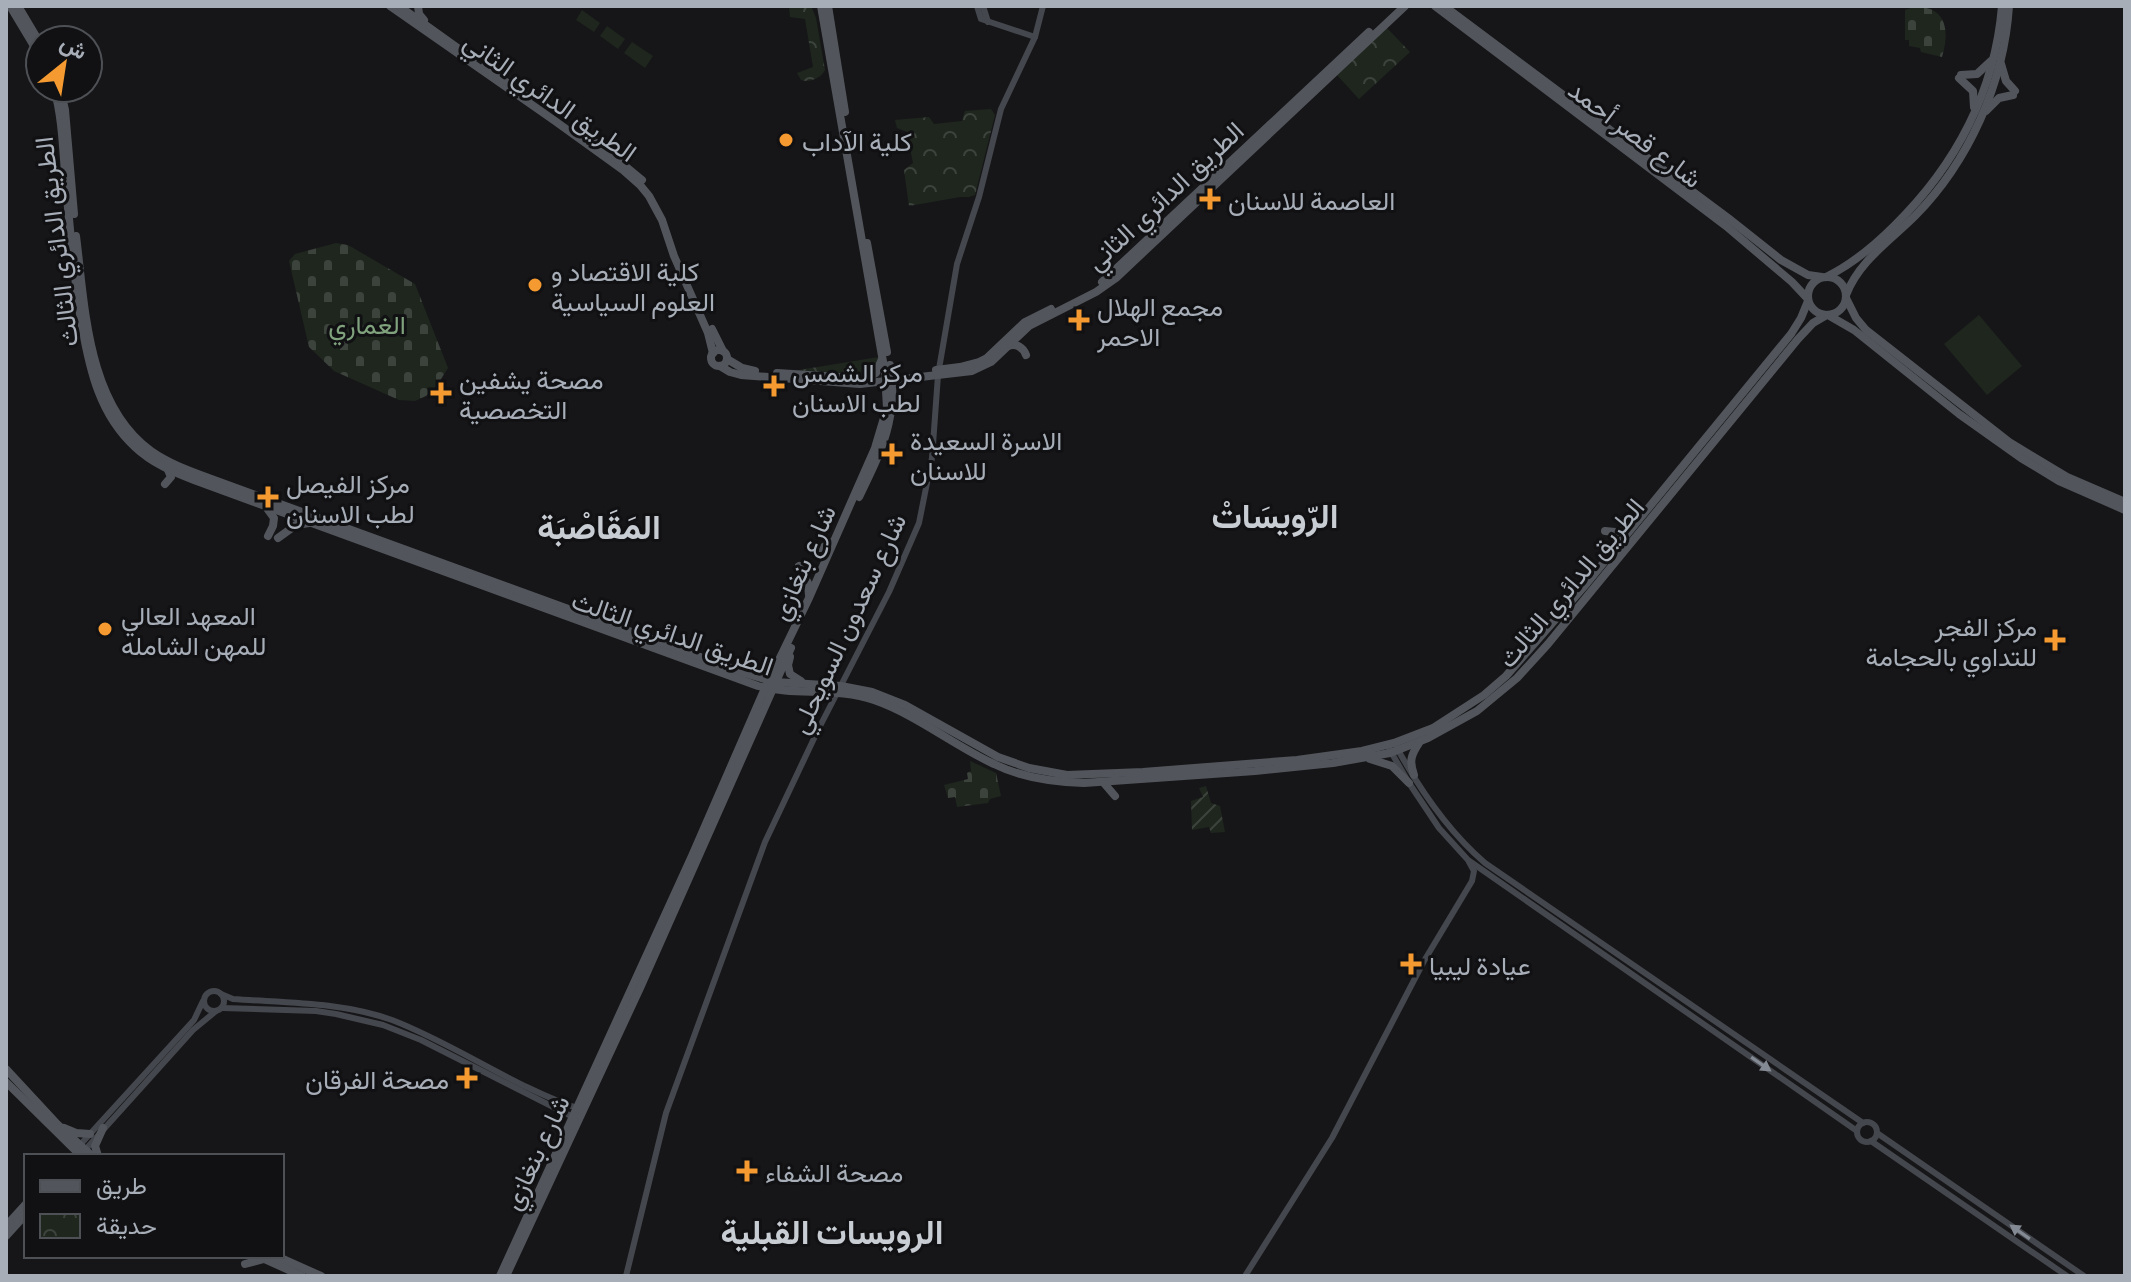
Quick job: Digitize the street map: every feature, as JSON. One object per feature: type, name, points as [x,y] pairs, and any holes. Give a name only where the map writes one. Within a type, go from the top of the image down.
[{"type":"main road","points":[[10,6],[24,29]]},
{"type":"main road","points":[[18,6],[29,24]]},
{"type":"main road","points":[[390,6],[429,27],[586,141]]},
{"type":"main road","points":[[418,6],[419,14],[429,27]]},
{"type":"main road","points":[[980,6],[985,21],[1035,37]]},
{"type":"main road","points":[[888,398],[881,388],[863,381],[754,371],[742,368],[717,350],[713,353],[713,362],[741,375],[863,381],[938,372],[957,264],[979,197],[1001,109],[1035,37],[1043,6]]},
{"type":"main road","name":"الطريق الدائري الثاني","points":[[938,372],[987,358],[1025,322],[1100,284],[1398,6]]},
{"type":"main road","name":"الطريق الدائري الثاني","points":[[938,372],[977,369],[991,362],[1029,326],[1096,292],[1116,278],[1405,6]]},
{"type":"main road","name":"شارع قصر أحمد","points":[[1435,6],[1726,226],[1792,282],[1808,300]]},
{"type":"main road","name":"شارع قصر أحمد","points":[[1444,6],[1781,260],[1808,275],[1824,277]]},
{"type":"main road","points":[[2002,6],[2002,38]]},
{"type":"main road","points":[[1827,316],[1842,308],[1858,271],[1916,215],[1961,157],[1998,58],[2009,6]]},
{"type":"main road","name":"شارع بنغازي","points":[[500,1276],[644,969],[885,420],[889,378],[882,358],[822,7]]},
{"type":"main road","name":"شارع بنغازي","points":[[644,969],[755,712],[795,641],[885,441],[892,411],[851,152],[822,7]]},
{"type":"main road","name":"الطريق الدائري الثاني","points":[[403,11],[633,178],[649,196],[662,220],[674,256],[708,333],[713,353]]},
{"type":"main road","points":[[1977,116],[1973,91],[1960,77],[1979,73],[1998,58]]},
{"type":"main road","points":[[1998,58],[2004,77],[2014,93],[1995,100],[1977,116],[1922,197],[1860,257],[1811,285],[1808,300],[1812,308],[1854,330],[1959,414],[2021,458],[2059,481],[2125,510]]},
{"type":"main road","name":"الطريق الدائري الثالث","points":[[59,104],[77,296],[87,355],[100,398],[120,431],[146,456],[168,469],[312,523],[744,677],[770,685],[872,692],[889,698],[998,757],[1029,768],[1067,775],[1297,760],[1392,748],[1421,741],[1477,711],[1517,678],[1548,644],[1798,339],[1813,323],[1827,316]]},
{"type":"main road","name":"الطريق الدائري الثالث","points":[[63,104],[83,287],[94,354],[106,396],[130,433],[178,466],[491,586]]},
{"type":"main road","name":"الطريق الدائري الثاني","points":[[586,141],[623,163],[643,181],[660,204],[687,277],[725,355]]},
{"type":"main road","points":[[1824,277],[1842,284],[1856,318],[1866,330],[2005,439],[2067,477],[2125,502]]},
{"type":"main road","name":"الطريق الدائري الثالث","points":[[770,685],[805,684],[839,689],[864,697],[922,722],[977,755],[1010,770],[1064,782],[1126,781],[1255,771],[1366,758],[1433,728],[1495,687],[1518,664],[1791,334],[1808,300]]},
{"type":"main road","points":[[1008,346],[1017,345],[1026,355]]},
{"type":"main road","points":[[720,366],[725,364],[725,355]]},
{"type":"main road","points":[[863,381],[876,373],[882,358]]},
{"type":"main road","name":"شارع سعدون السويحلي","points":[[626,1276],[666,1113],[765,842],[889,592],[919,523],[932,458],[938,372]]},
{"type":"main road","points":[[165,484],[171,477],[168,469]]},
{"type":"main road","points":[[262,504],[274,518],[268,536]]},
{"type":"main road","points":[[278,538],[296,525],[312,523]]},
{"type":"main road","points":[[1610,554],[1605,531],[1629,531]]},
{"type":"main road","points":[[809,548],[825,547],[837,535]]},
{"type":"main road","points":[[799,566],[808,583],[809,598]]},
{"type":"main road","points":[[795,641],[789,671],[791,676],[805,684]]},
{"type":"main road","points":[[755,712],[757,695],[744,677],[766,670],[781,657]]},
{"type":"main road","points":[[1411,779],[1411,757],[1421,741]]},
{"type":"main road","points":[[1392,748],[1439,828],[1468,860],[1863,1123],[1872,1124],[1877,1133],[2084,1276]]},
{"type":"main road","points":[[1366,758],[1392,766],[1411,779],[1479,858],[1857,1131],[1860,1139],[1871,1141],[2067,1276]]},
{"type":"main road","points":[[1103,782],[1116,796],[1126,781]]},
{"type":"main road","points":[[1245,1276],[1332,1138],[1424,961],[1472,881],[1474,871],[1468,860]]},
{"type":"main road","points":[[1472,881],[1491,877]]},
{"type":"main road","points":[[80,1153],[90,1134],[194,1020],[209,991],[233,999],[328,1005],[419,1039],[575,1112]]},
{"type":"main road","name":"شارع بنغازي","points":[[506,1276],[633,992]]},
{"type":"main road","points":[[80,1153],[201,1022],[219,1010],[224,1000],[221,994]]},
{"type":"main road","points":[[203,1001],[207,1009],[219,1010],[352,1013]]},
{"type":"main road","points":[[6,1069],[80,1153]]},
{"type":"main road","points":[[6,1082],[80,1153]]},
{"type":"main road","points":[[1857,1131],[1863,1123]]},
{"type":"main road","points":[[56,1128],[90,1134]]},
{"type":"main road","points":[[80,1153],[95,1146],[103,1128]]},
{"type":"main road","points":[[1871,1141],[1877,1133]]},
{"type":"main road","points":[[6,1226],[24,1206]]},
{"type":"main road","points":[[6,1236],[24,1216]]},
{"type":"main road","points":[[242,1261],[261,1258],[302,1276]]},
{"type":"main road","points":[[280,1258],[321,1276]]},
{"type":"green space","points":[[789,6],[811,6],[816,18],[825,70],[811,80],[801,80],[797,73],[813,67],[805,19],[790,17]]},
{"type":"green space","points":[[1914,7],[1933,10],[1943,22],[1946,38],[1942,57],[1921,52],[1920,48],[1909,46],[1909,40],[1905,40],[1905,10]]},
{"type":"green space","points":[[582,10],[600,23],[594,32],[576,20]]},
{"type":"green space","points":[[607,26],[625,39],[618,49],[600,36]]},
{"type":"green space","points":[[1386,27],[1410,52],[1359,99],[1336,74]]},
{"type":"green space","points":[[632,42],[653,56],[645,68],[624,53]]},
{"type":"green space","points":[[991,109],[995,115],[975,195],[909,206],[904,170],[913,163],[907,132],[897,128],[895,120],[929,117],[934,124],[962,121],[965,111]]},
{"type":"green space","name":"الغماري","points":[[336,243],[348,245],[415,284],[448,368],[426,396],[415,401],[399,400],[334,371],[309,347],[289,261],[295,254]]},
{"type":"green space","points":[[1979,315],[2022,366],[1987,395],[1944,344]]},
{"type":"green space","points":[[879,357],[878,369],[864,377],[793,371]]},
{"type":"green space","points":[[970,761],[996,773],[1001,796],[990,799],[988,803],[957,807],[955,797],[948,798],[944,785],[968,779]]},
{"type":"green space","points":[[1206,786],[1211,803],[1220,806],[1225,832],[1211,833],[1209,827],[1192,830],[1191,801],[1203,797],[1199,788]]},
{"type":"place","name":"كلية الآداب","points":[[786,140]]},
{"type":"place","name":"العاصمة للاسنان","points":[[1210,199]]},
{"type":"place","name":"كلية الاقتصاد و العلوم السياسية","points":[[535,285]]},
{"type":"place","name":"مجمع الهلال الاحمر","points":[[1079,320]]},
{"type":"place","name":"مركز الشمس لطب الاسنان","points":[[774,386]]},
{"type":"place","name":"مصحة يشفين التخصصية","points":[[441,393]]},
{"type":"place","name":"الاسرة السعيدة للاسنان","points":[[892,454]]},
{"type":"place","name":"مركز الفيصل لطب الاسنان","points":[[268,497]]},
{"type":"place","name":"المعهد العالي للمهن الشامله","points":[[105,629]]},
{"type":"place","name":"مركز الفجر للتداوي بالحجامة","points":[[2055,640]]},
{"type":"place","name":"عيادة ليبيا","points":[[1411,964]]},
{"type":"place","name":"مصحة الفرقان","points":[[467,1078]]},
{"type":"place","name":"مصحة الشفاء","points":[[747,1171]]},
{"type":"district","name":"الرّويسَاتْ","points":[[1275,514]]},
{"type":"district","name":"المَقَاصْبَة","points":[[599,525]]},
{"type":"district","name":"الرويسات القبلية","points":[[832,1230]]}]
